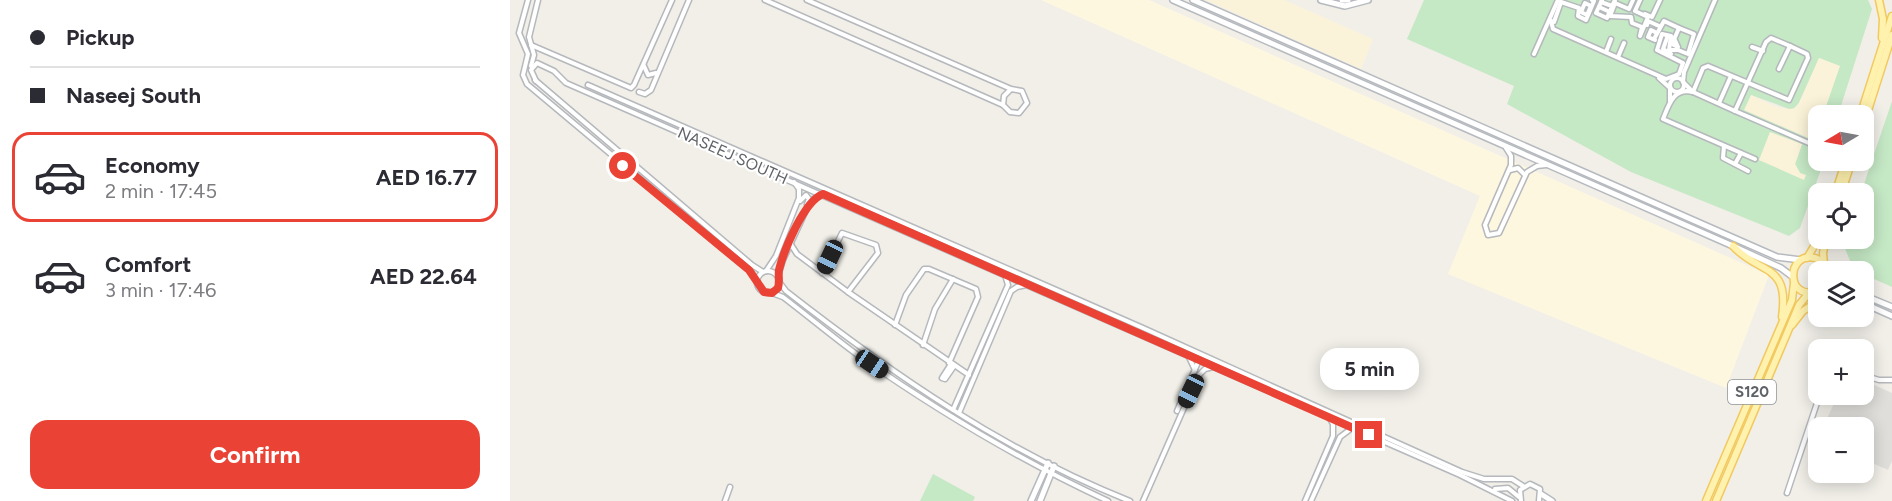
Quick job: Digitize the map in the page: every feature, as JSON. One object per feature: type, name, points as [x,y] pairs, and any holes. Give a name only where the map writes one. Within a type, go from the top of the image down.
[{"type":"main road","points":[[1879,0],[1883,26],[1879,64]]},
{"type":"main road","points":[[1868,105],[1892,16]]},
{"type":"main road","points":[[1864,105],[1892,35]]},
{"type":"main road","points":[[1879,64],[1892,43]]},
{"type":"main road","points":[[1733,246],[1770,270],[1777,278],[1784,298],[1782,322]]},
{"type":"main road","points":[[1808,293],[1800,290],[1793,280],[1794,269],[1814,249]]},
{"type":"main road","points":[[1803,259],[1818,261]]},
{"type":"main road","name":"S120","points":[[1706,501],[1793,297],[1793,280]]},
{"type":"main road","name":"S120","points":[[1716,501],[1800,302],[1808,294]]},
{"type":"main road","points":[[1789,327],[1808,307]]},
{"type":"street","points":[[528,0],[519,35],[528,54],[523,78],[527,84],[749,270],[761,291],[781,295],[857,354],[943,412],[1048,471],[1108,501]]},
{"type":"street","points":[[538,0],[529,37],[534,57],[530,73],[536,81],[720,238],[765,271],[778,276]]},
{"type":"street","points":[[530,45],[629,88],[634,85],[672,0]]},
{"type":"street","points":[[639,92],[650,91],[689,0]]},
{"type":"street","points":[[765,0],[1003,105],[1013,114],[1022,112],[1026,106],[1024,93],[807,0]]},
{"type":"street","points":[[1173,0],[1733,246],[1778,267],[1793,280]]},
{"type":"street","points":[[1193,0],[1777,257],[1803,259]]},
{"type":"street","points":[[1321,0],[1345,6],[1368,0]]},
{"type":"street","points":[[1342,0],[1348,0]]},
{"type":"street","points":[[1534,54],[1558,0]]},
{"type":"street","points":[[1566,0],[1589,10]]},
{"type":"street","points":[[1592,0],[1594,1],[1586,20],[1578,16],[1580,8],[1563,1],[1551,23],[1553,29],[1666,79],[1675,77],[1683,63],[1657,51],[1657,33],[1664,21],[1679,27],[1694,34],[1695,38],[1688,54],[1672,44],[1679,27]]},
{"type":"street","points":[[1629,8],[1633,0]]},
{"type":"street","points":[[1635,10],[1640,0]]},
{"type":"street","points":[[1607,23],[1616,3],[1652,17],[1659,0]]},
{"type":"street","points":[[1670,101],[1680,92],[1688,61],[1715,0]]},
{"type":"street","points":[[1610,3],[1610,14],[1607,18],[1596,13],[1601,1],[1610,3],[1629,8]]},
{"type":"street","points":[[1599,7],[1610,3]]},
{"type":"street","points":[[1602,16],[1610,3]]},
{"type":"street","points":[[1610,14],[1631,17],[1632,23],[1642,27],[1640,36],[1648,18],[1635,10]]},
{"type":"street","points":[[524,13],[525,28],[529,27],[534,17]]},
{"type":"street","points":[[1656,40],[1643,34],[1648,21],[1660,26]]},
{"type":"street","points":[[1648,36],[1654,24]]},
{"type":"street","points":[[1546,28],[1661,79],[1676,92],[1693,92]]},
{"type":"street","points":[[1646,28],[1657,33]]},
{"type":"street","points":[[1656,40],[1662,34],[1671,36],[1667,48],[1673,52],[1678,48]]},
{"type":"street","points":[[1667,38],[1664,50],[1688,61]]},
{"type":"street","points":[[1693,92],[1705,66],[1748,83],[1784,99],[1791,98],[1808,58],[1807,54],[1770,38],[1762,51],[1748,83],[1736,111]]},
{"type":"street","points":[[1605,52],[1611,39]]},
{"type":"street","points":[[1618,57],[1624,43]]},
{"type":"street","points":[[1779,69],[1790,46]]},
{"type":"street","points":[[1752,47],[1762,51]]},
{"type":"street","points":[[647,57],[644,70],[648,75],[656,74],[662,64]]},
{"type":"street","name":"NASEEJ SOUTH","points":[[536,81],[531,70],[537,63],[554,71],[566,82],[1188,355],[1198,362],[1215,367],[1494,490],[1512,501]]},
{"type":"street","points":[[1684,72],[1674,79],[1670,88],[1670,101],[1663,119],[1755,159]]},
{"type":"street","points":[[1719,103],[1731,76]]},
{"type":"street","points":[[1661,79],[1674,79],[1693,92],[1808,143]]},
{"type":"street","points":[[588,85],[1462,471],[1484,479],[1512,479],[1523,486],[1534,485],[1541,494],[1552,501]]},
{"type":"street","points":[[536,92],[542,86]]},
{"type":"street","points":[[1003,105],[1004,96],[1011,89]]},
{"type":"street","points":[[1503,146],[1511,156],[1510,170],[1484,227],[1488,235],[1499,233],[1525,176],[1533,167],[1548,165]]},
{"type":"street","points":[[1724,146],[1722,157],[1748,171]]},
{"type":"street","points":[[1735,164],[1741,153]]},
{"type":"street","points":[[1510,170],[1520,169],[1525,176]]},
{"type":"street","points":[[757,281],[776,256],[794,209],[799,194],[794,181]]},
{"type":"street","points":[[805,210],[813,199],[823,194]]},
{"type":"street","points":[[794,209],[805,195],[809,199],[778,276],[786,291],[882,363],[953,410],[1051,464],[1130,501]]},
{"type":"street","points":[[720,231],[720,238]]},
{"type":"street","points":[[822,273],[842,233],[846,232],[877,246],[878,253],[848,292]]},
{"type":"street","points":[[790,243],[797,254],[822,273],[969,375]]},
{"type":"street","points":[[785,254],[797,254]]},
{"type":"street","points":[[895,325],[905,297],[921,270],[929,269],[976,289],[978,296],[951,364]]},
{"type":"street","points":[[953,410],[1008,285],[1005,275]]},
{"type":"street","points":[[923,345],[935,309],[953,279]]},
{"type":"street","points":[[772,293],[780,283]]},
{"type":"street","points":[[959,413],[1012,290],[1013,283],[1008,285]]},
{"type":"street","points":[[1012,290],[1028,285]]},
{"type":"street","points":[[1874,300],[1892,307]]},
{"type":"street","points":[[1874,308],[1892,316]]},
{"type":"street","points":[[1188,355],[1194,370]]},
{"type":"street","points":[[1177,411],[1198,362]]},
{"type":"street","points":[[1198,362],[1203,370]]},
{"type":"street","points":[[1143,501],[1184,405],[1203,370],[1215,367]]},
{"type":"street","points":[[1874,377],[1892,380]]},
{"type":"street","points":[[1787,493],[1816,405]]},
{"type":"street","points":[[1305,501],[1332,440],[1334,429],[1328,417]]},
{"type":"street","points":[[1334,429],[1340,427],[1342,433]]},
{"type":"street","points":[[1311,501],[1342,433],[1353,428]]},
{"type":"street","points":[[1031,501],[1051,464]]},
{"type":"street","points":[[1040,501],[1048,471]]},
{"type":"street","points":[[1321,477],[1323,483]]},
{"type":"street","points":[[1520,500],[1523,486]]},
{"type":"street","points":[[725,501],[730,487]]},
{"type":"street","points":[[1494,490],[1508,488],[1520,500]]},
{"type":"street","points":[[1539,501],[1541,494]]},
{"type":"shaded area","points":[[1041,0],[1149,0],[1769,275],[1726,388],[1448,274],[1480,196]]},
{"type":"shaded area","points":[[1874,385],[1892,393],[1892,461],[1888,470],[1874,464],[1874,417],[1828,417],[1833,405],[1874,405]]},
{"type":"green space","points":[[1424,0],[1868,0],[1872,9],[1841,105],[1826,105],[1839,66],[1819,58],[1802,100],[1792,110],[1751,95],[1808,136],[1808,171],[1820,171],[1816,183],[1808,183],[1808,206],[1800,228],[1789,236],[1631,172],[1507,104],[1514,86],[1407,39]],"holes":[[[1802,144],[1795,164],[1800,173],[1759,160]]]},
{"type":"green space","points":[[1892,101],[1892,287],[1874,279],[1874,261],[1850,261],[1845,249],[1874,249],[1874,183],[1864,183],[1868,171],[1874,171],[1874,154]]},
{"type":"green space","points":[[933,474],[975,497],[973,501],[920,501]]},
{"type":"sand","points":[[1206,0],[1284,0],[1373,39],[1361,69]]},
{"type":"sand","points":[[1819,58],[1840,66],[1826,105],[1808,105],[1808,138],[1744,110],[1751,95],[1780,108],[1797,107]]},
{"type":"sand","points":[[1770,132],[1802,144],[1795,164],[1800,173],[1806,175],[1804,180],[1759,160]]},
{"type":"route","points":[[623,166],[749,270],[756,278],[759,289],[766,293],[772,293],[778,288],[781,263],[803,214],[812,200],[823,194],[1369,435]]}]
